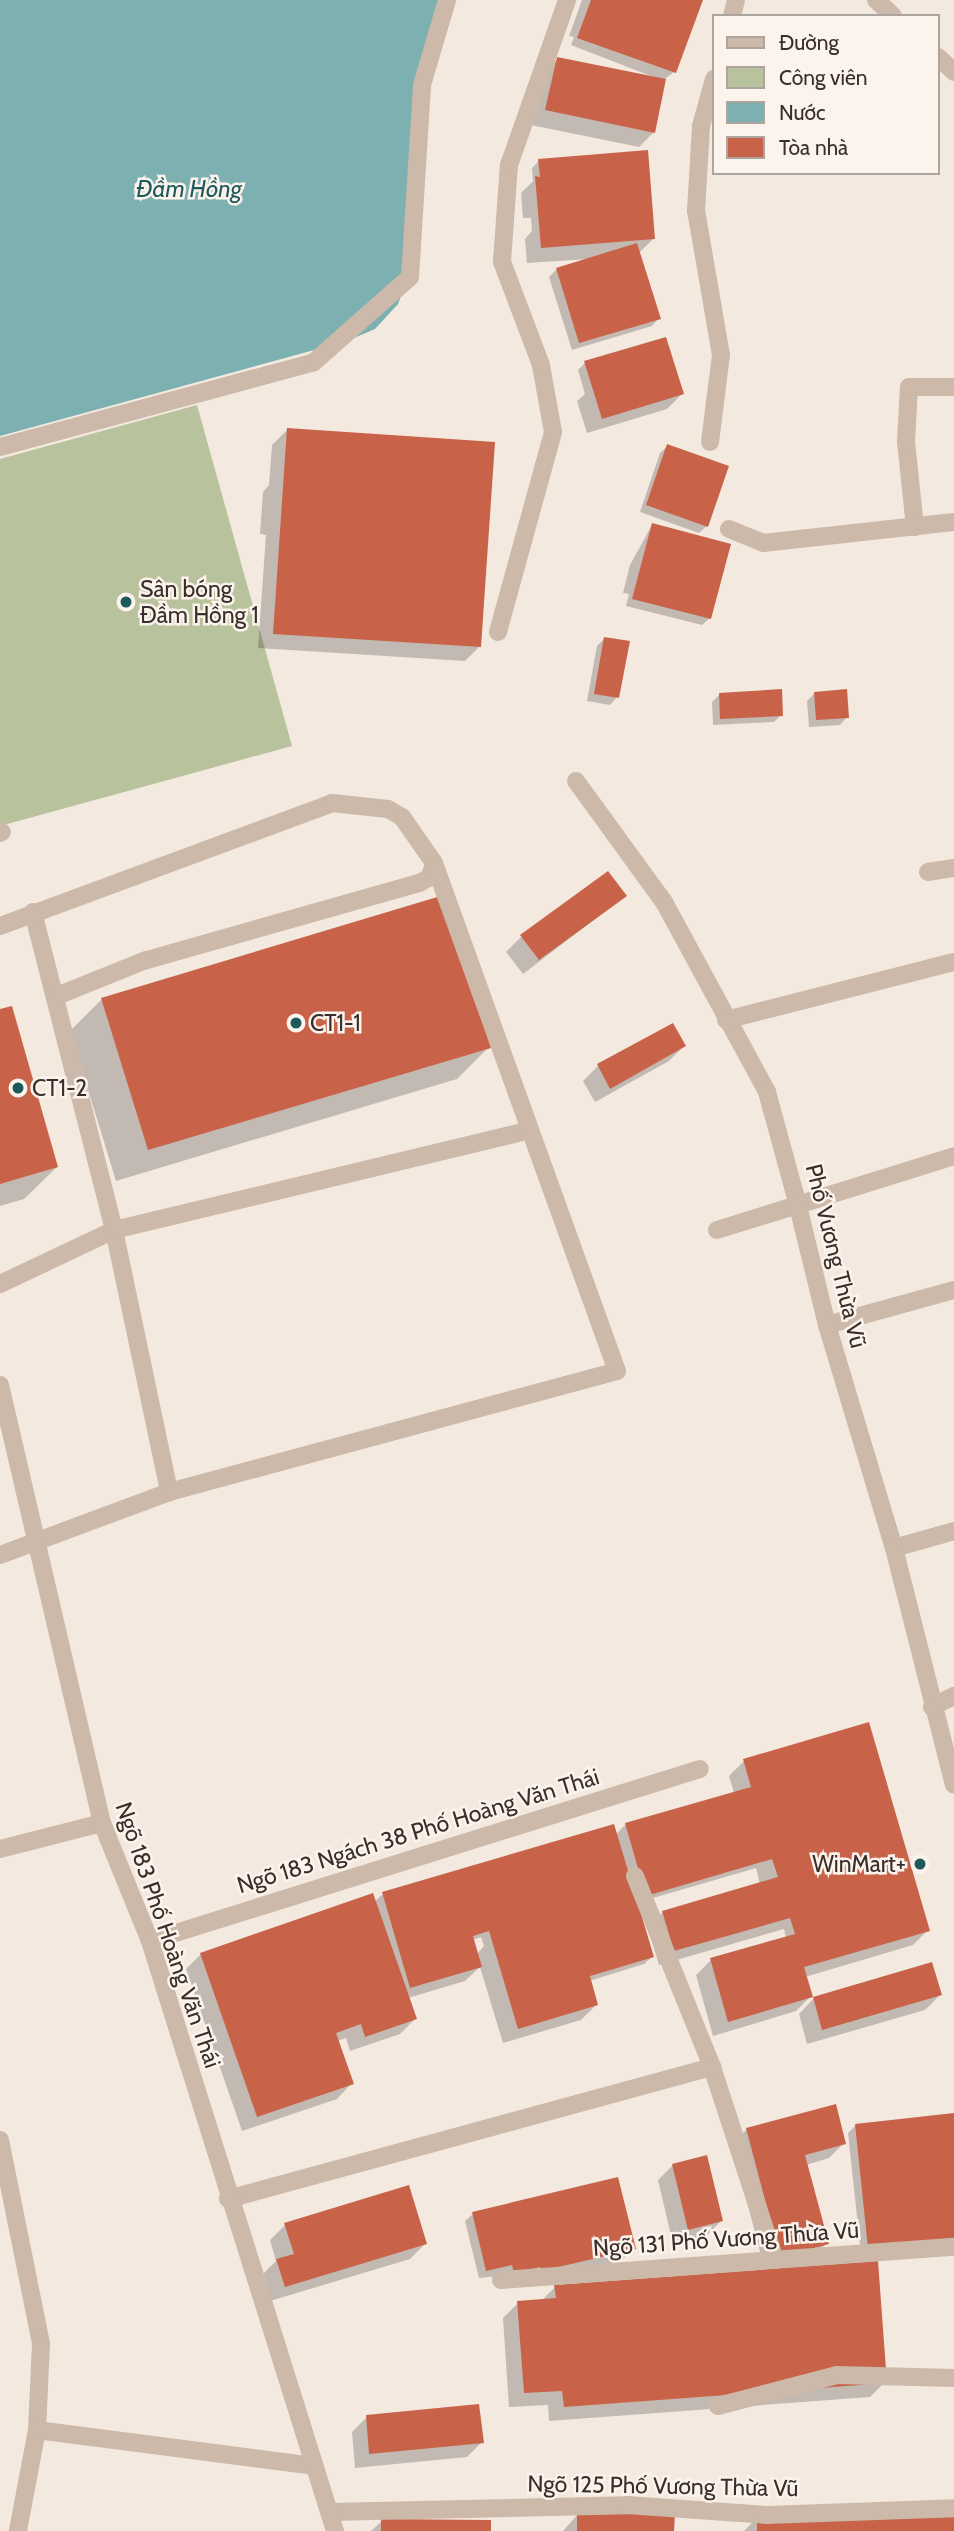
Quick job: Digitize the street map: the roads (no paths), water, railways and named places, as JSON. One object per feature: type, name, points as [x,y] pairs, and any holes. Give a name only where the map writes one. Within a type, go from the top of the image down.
[{"type":"street","points":[[0,447],[314,362],[410,277],[422,85],[447,0]]},
{"type":"street","points":[[498,632],[553,432],[541,365],[502,262],[509,165],[566,0]]},
{"type":"street","points":[[876,0],[891,14]]},
{"type":"street","points":[[940,59],[954,72]]},
{"type":"street","points":[[710,442],[721,355],[696,211],[701,126],[712,86]]},
{"type":"street","points":[[915,527],[906,442],[909,387],[954,387]]},
{"type":"street","points":[[729,529],[763,543],[954,522]]},
{"type":"street","name":"Phố Vương Thừa Vũ","points":[[576,781],[664,902],[767,1092],[827,1325],[894,1548],[932,1707],[954,1785]]},
{"type":"street","points":[[0,926],[332,803],[388,809],[402,817],[434,863],[617,1371],[169,1492],[37,1545],[0,1555]]},
{"type":"street","points":[[57,996],[146,960],[419,883],[430,877],[434,863]]},
{"type":"street","points":[[928,872],[954,868]]},
{"type":"street","points":[[33,912],[57,996],[114,1230],[169,1492]]},
{"type":"street","points":[[726,1020],[954,962]]},
{"type":"street","points":[[0,1284],[114,1230],[529,1130]]},
{"type":"street","points":[[717,1230],[797,1202],[954,1156]]},
{"type":"street","points":[[827,1325],[954,1290]]},
{"type":"street","name":"Ngõ 183 Phố Hoàng Văn Thái","points":[[0,1385],[102,1823],[150,1941],[228,2199],[335,2531]]},
{"type":"street","points":[[894,1548],[954,1531]]},
{"type":"street","points":[[932,1707],[954,1696]]},
{"type":"street","name":"Ngõ 183 Ngách 38 Phố Hoàng Văn Thái","points":[[150,1941],[701,1769]]},
{"type":"street","points":[[0,1849],[102,1823]]},
{"type":"street","points":[[635,1876],[712,2067],[775,2260]]},
{"type":"street","points":[[228,2199],[712,2067]]},
{"type":"street","points":[[0,2140],[7,2198],[41,2343],[37,2430],[18,2531]]},
{"type":"street","name":"Ngõ 131 Phố Vương Thừa Vũ","points":[[501,2280],[954,2247]]},
{"type":"street","points":[[718,2406],[837,2375],[954,2378]]},
{"type":"street","points":[[37,2430],[314,2466]]},
{"type":"street","name":"Ngõ 125 Phố Vương Thừa Vũ","points":[[329,2512],[627,2505],[767,2515],[954,2508]]},
{"type":"water","name":"Đầm Hồng","points":[[0,0],[451,0],[409,149],[410,271],[398,304],[375,329],[347,341],[0,436]]},
{"type":"place","name":"Sân bóng Đầm Hồng 1","points":[[126,602]]},
{"type":"place","name":"CT1-1","points":[[296,1023]]},
{"type":"place","name":"CT1-2","points":[[18,1088]]},
{"type":"place","name":"WinMart+","points":[[920,1864]]}]
